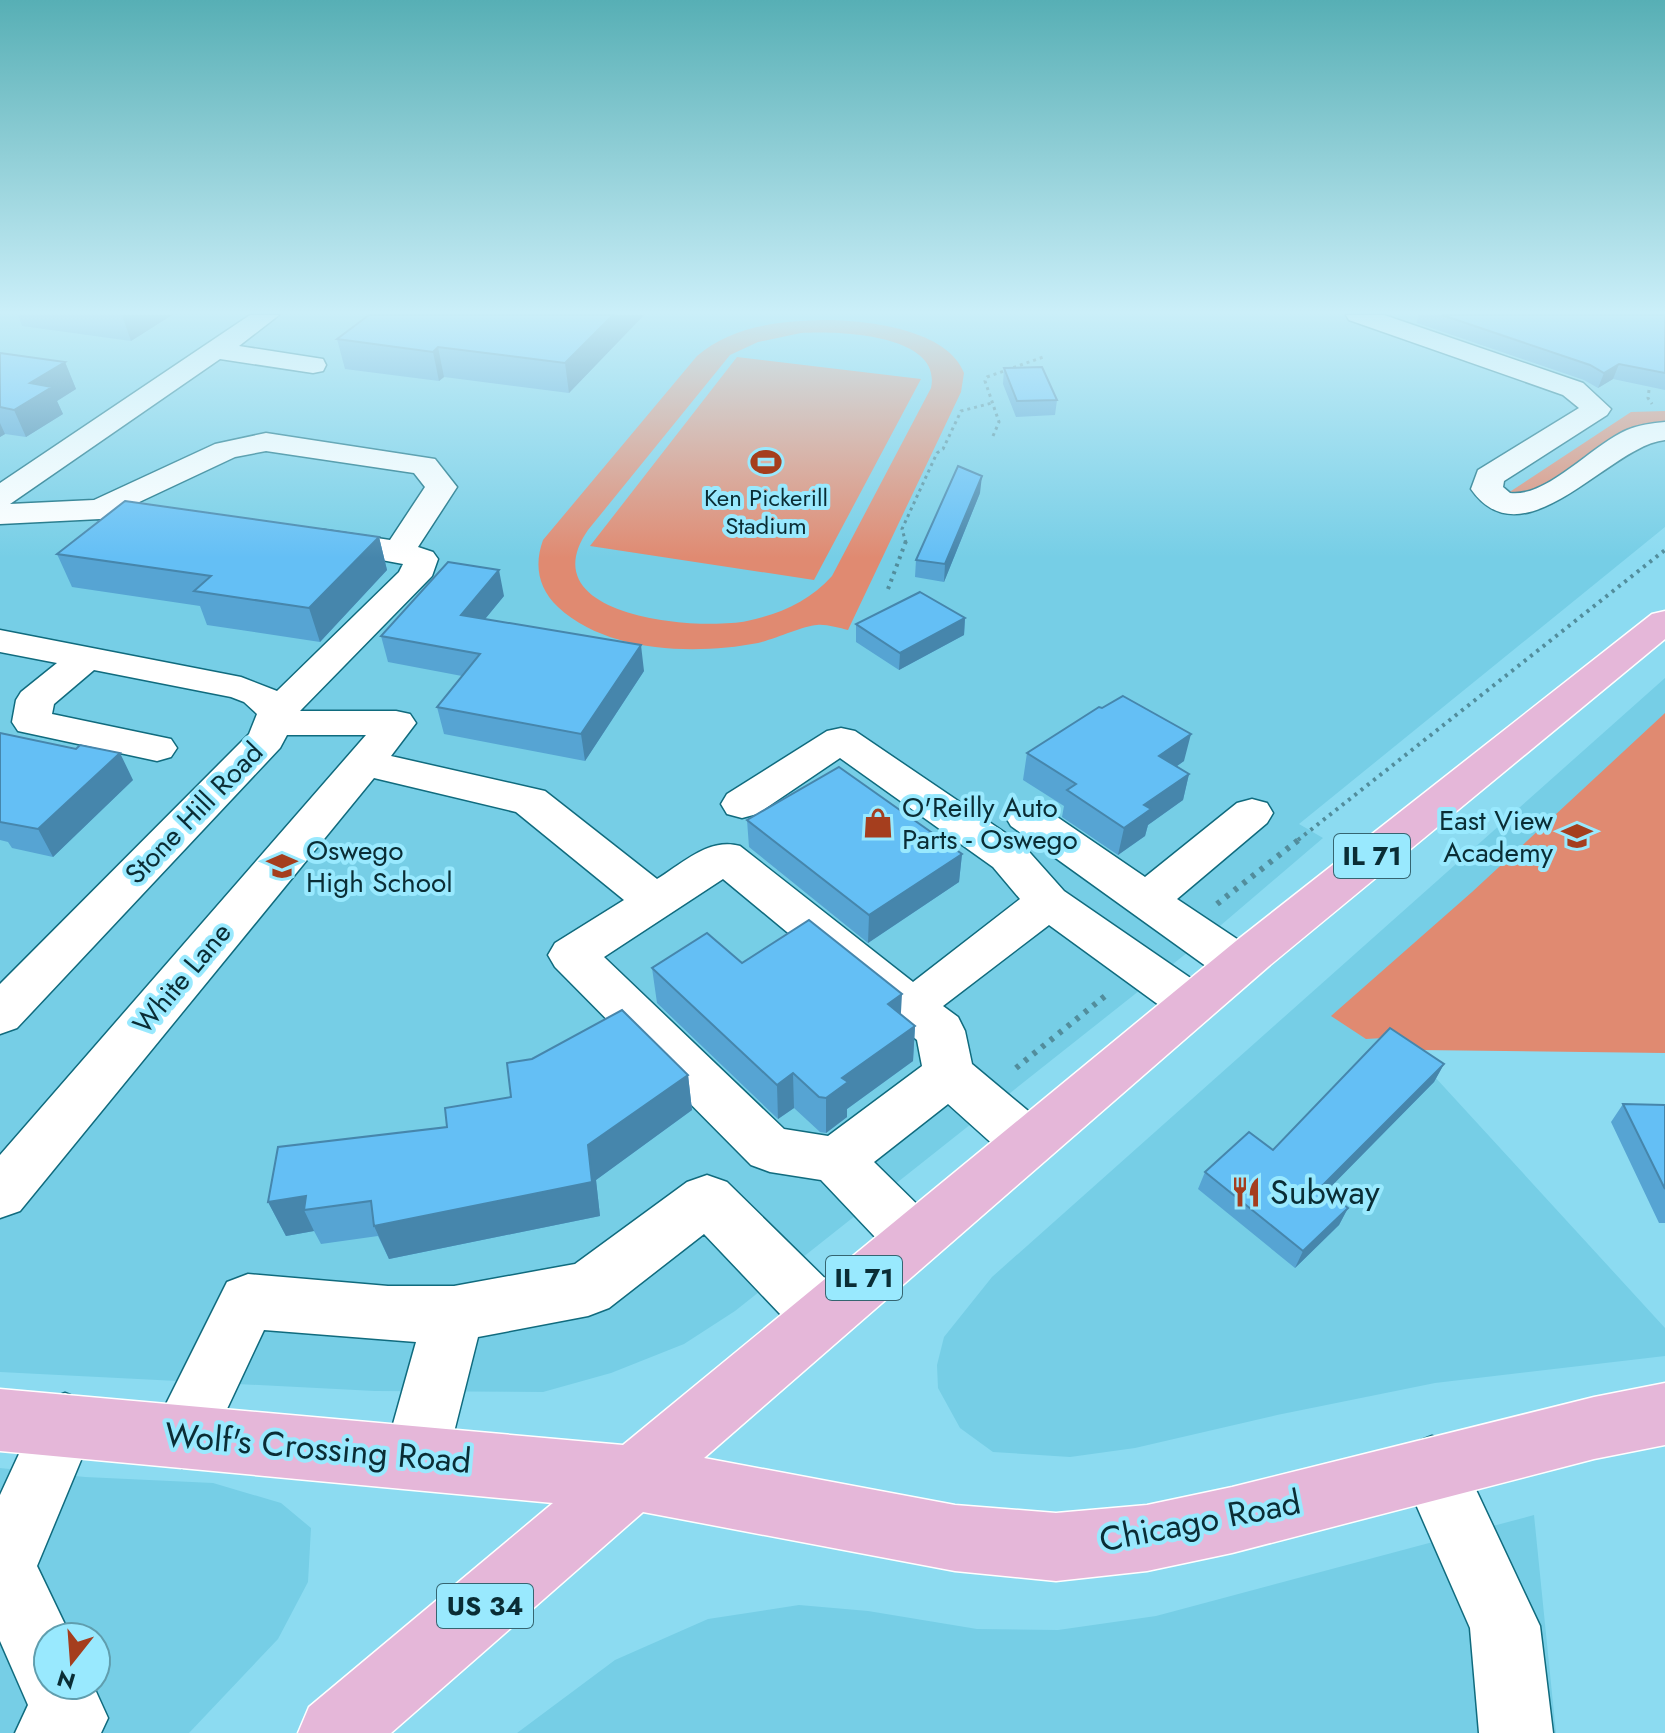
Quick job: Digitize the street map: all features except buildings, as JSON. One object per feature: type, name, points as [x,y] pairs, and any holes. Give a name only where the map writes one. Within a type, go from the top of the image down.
[{"type":"main road","name":"IL 71","points":[[635,1478],[912,1237],[1191,1003],[1665,622]]},
{"type":"main road","name":"Chicago Road","points":[[635,1478],[955,1538],[1056,1547],[1147,1538],[1594,1428],[1665,1414]]},
{"type":"main road","name":"Wolf's Crossing Road","points":[[0,1420],[635,1478]]},
{"type":"main road","name":"US 34","points":[[335,1733],[635,1478]]},
{"type":"street","points":[[0,497],[148,396]]},
{"type":"street","points":[[1583,396],[1597,409],[1489,477],[1487,489],[1498,499],[1524,503],[1542,499],[1633,438],[1665,431]]},
{"type":"street","points":[[100,509],[226,450],[266,442],[424,465],[441,487],[399,551]]},
{"type":"street","points":[[1538,518],[1574,504],[1653,451],[1665,448]]},
{"type":"street","points":[[0,458],[48,464]]},
{"type":"street","points":[[0,514],[100,509],[210,524]]},
{"type":"street","points":[[277,717],[415,576],[421,559],[399,551],[289,535]]},
{"type":"street","name":"Stone Hill Road","points":[[0,641],[241,688],[257,694],[277,717],[266,739],[0,1015]]},
{"type":"street","points":[[86,658],[35,700],[32,722],[157,748]]},
{"type":"street","name":"White Lane","points":[[0,1194],[396,723],[277,717]]},
{"type":"street","points":[[742,804],[841,740],[1008,856],[1048,902],[1191,1003]]},
{"type":"street","points":[[365,763],[530,801],[655,901]]},
{"type":"street","points":[[1148,898],[1252,813]]},
{"type":"street","points":[[1026,816],[1148,898],[1238,964]]},
{"type":"street","points":[[912,1237],[836,1160],[770,1149],[572,955],[725,857],[940,1031],[949,1074],[1026,1141]]},
{"type":"street","points":[[932,991],[1048,902]]},
{"type":"street","points":[[836,1160],[949,1074]]},
{"type":"street","points":[[182,1436],[248,1301],[388,1314],[454,1314],[588,1289],[707,1199],[821,1315]]},
{"type":"street","points":[[416,1456],[454,1314]]},
{"type":"street","points":[[32,1632],[2,1567],[65,1424]]},
{"type":"street","points":[[1432,1468],[1505,1626],[1516,1733]]},
{"type":"street","points":[[52,1733],[71,1718],[63,1701]]},
{"type":"path","points":[[990,396],[999,422],[993,436]]},
{"type":"path","points":[[1648,396],[1652,404]]},
{"type":"path","points":[[888,589],[907,545],[902,529],[937,453],[943,449],[961,411],[992,403]]},
{"type":"path","points":[[1215,906],[1665,550]]},
{"type":"path","points":[[1016,1068],[1117,986]]},
{"type":"shaded area","points":[[0,396],[1665,396],[1665,527],[1299,824],[1323,838],[1207,937],[735,1311],[684,1344],[611,1373],[543,1392],[375,1391],[0,1372]]},
{"type":"shaded area","points":[[664,396],[697,396],[588,530],[576,559],[580,582],[599,600],[626,612],[659,620],[723,624],[771,615],[814,593],[832,576],[927,396],[959,396],[848,630],[817,625],[758,643],[707,649],[653,647],[626,642],[578,622],[551,600],[540,576],[539,558],[543,540]]},
{"type":"shaded area","name":"Ken Pickerill Stadium","points":[[707,396],[912,396],[814,580],[590,546]]},
{"type":"shaded area","points":[[1665,411],[1665,422],[1586,466],[1542,487],[1508,493],[1631,412]]},
{"type":"shaded area","points":[[1665,678],[1665,1053],[1383,1038],[1371,1032],[1434,1076],[1665,1328],[1665,1356],[1435,1383],[1135,1448],[1070,1457],[993,1452],[960,1428],[938,1388],[937,1365],[944,1337],[992,1277]]},
{"type":"shaded area","name":"East View Academy","points":[[1665,713],[1665,1053],[1419,1050],[1383,1038],[1366,1039],[1331,1016],[1472,892]]},
{"type":"shaded area","points":[[0,1468],[85,1477],[213,1483],[281,1503],[311,1528],[308,1582],[278,1639],[189,1733],[0,1733]]},
{"type":"shaded area","points":[[1534,1515],[1556,1733],[517,1733],[615,1660],[708,1619],[799,1605],[868,1611],[977,1629],[1058,1630],[1156,1616]]},
{"type":"place","name":"Ken Pickerill Stadium","points":[[766,462]]},
{"type":"place","name":"O'Reilly Auto Parts - Oswego","points":[[878,823]]},
{"type":"place","name":"East View Academy","points":[[1577,836]]},
{"type":"place","name":"Oswego High School","points":[[282,866]]},
{"type":"place","name":"Subway","points":[[1246,1192]]}]
